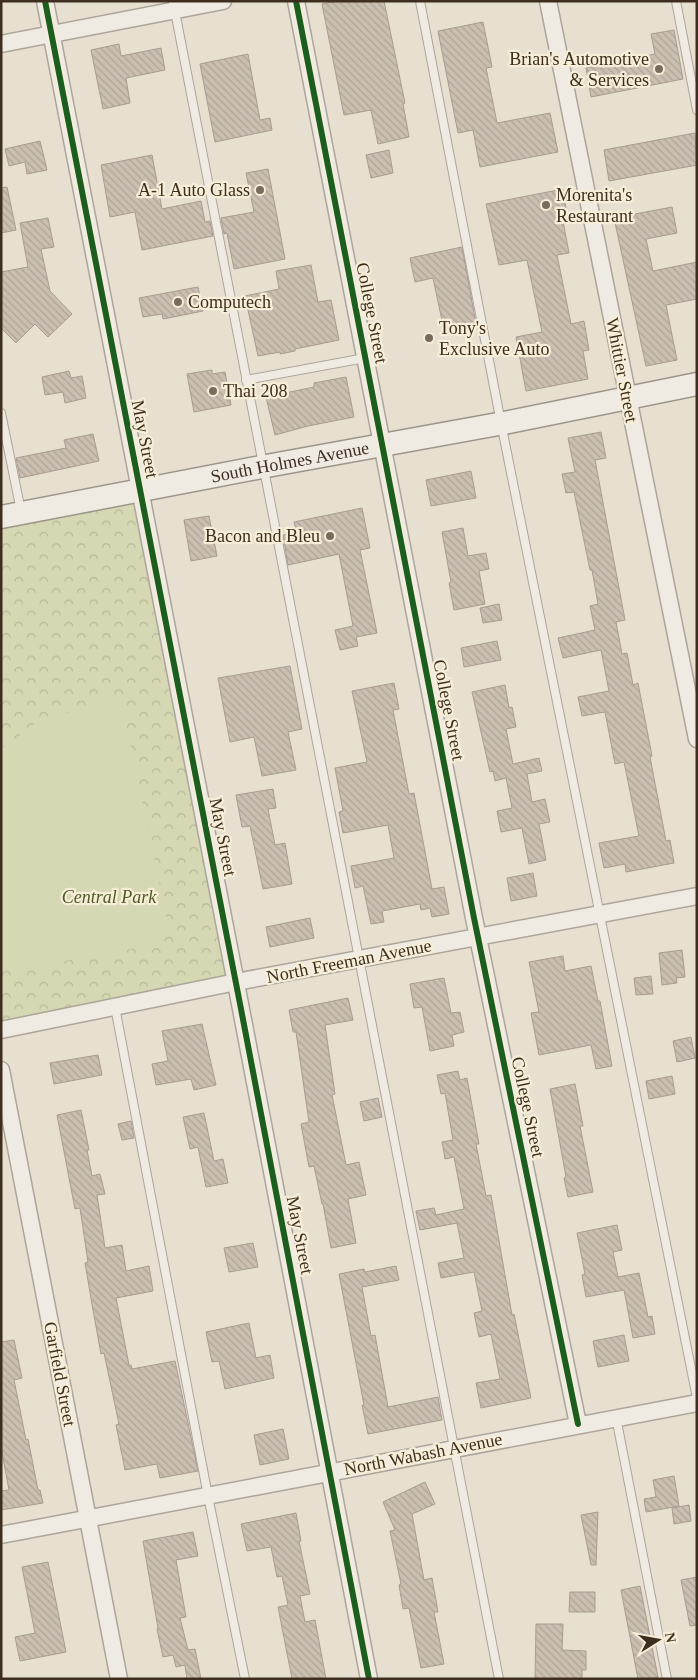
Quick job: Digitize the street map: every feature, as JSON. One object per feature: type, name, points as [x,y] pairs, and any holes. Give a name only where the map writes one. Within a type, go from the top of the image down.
[{"type":"main road","name":"South Holmes Avenue","points":[[11,515],[263,466],[501,423],[697,384]]},
{"type":"street","name":"May Street","points":[[45,1],[236,982],[369,1679]]},
{"type":"street","points":[[1,44],[173,6],[223,1]]},
{"type":"street","name":"College Street","points":[[296,1],[478,937],[578,1424]]},
{"type":"street","name":"Whittier Street","points":[[548,1],[697,739]]},
{"type":"street","name":"North Freeman Avenue","points":[[1,1030],[236,982],[697,896]]},
{"type":"street","name":"Garfield Street","points":[[1,1070],[118,1679]]},
{"type":"street","name":"North Wabash Avenue","points":[[1,1534],[697,1403]]},
{"type":"lane","points":[[420,1],[501,423],[697,1398]]},
{"type":"lane","points":[[676,1],[697,110]]},
{"type":"lane","points":[[173,6],[499,1679]]},
{"type":"lane","points":[[246,380],[365,358]]},
{"type":"lane","points":[[1,413],[11,515]]},
{"type":"lane","points":[[115,1008],[208,1496],[245,1679]]},
{"type":"lane","points":[[616,1417],[667,1679]]},
{"type":"green space","name":"Central Park","points":[[140,490],[236,982],[1,1029],[1,518]]},
{"type":"green space","points":[[120,695],[168,925],[160,944],[1,972],[1,749],[36,723]]},
{"type":"building","points":[[336,1],[384,1],[405,103],[403,104],[409,137],[378,144],[371,110],[344,115],[322,4]]},
{"type":"building","points":[[483,22],[492,67],[486,68],[497,123],[550,113],[558,152],[480,167],[473,130],[458,133],[438,31]]},
{"type":"building","points":[[674,30],[683,79],[591,97],[586,68],[655,54],[651,34]]},
{"type":"building","points":[[119,44],[121,56],[161,48],[165,70],[126,78],[130,103],[103,109],[91,50]]},
{"type":"building","points":[[248,54],[260,120],[270,118],[272,130],[215,142],[200,64]]},
{"type":"building","points":[[695,133],[697,165],[609,181],[604,150]]},
{"type":"building","points":[[40,141],[47,170],[27,174],[25,162],[9,166],[5,149]]},
{"type":"building","points":[[389,150],[393,173],[371,178],[366,155]]},
{"type":"building","points":[[152,155],[162,209],[201,201],[205,222],[210,221],[213,236],[142,250],[135,212],[110,217],[101,165]]},
{"type":"building","points":[[268,169],[285,259],[234,269],[227,233],[224,234],[221,218],[254,212],[246,173]]},
{"type":"building","points":[[7,187],[16,230],[1,233],[1,188]]},
{"type":"building","points":[[563,189],[567,215],[562,216],[569,253],[557,255],[571,324],[584,321],[589,350],[583,351],[588,379],[526,391],[516,337],[542,332],[527,260],[499,265],[486,204]]},
{"type":"building","points":[[672,207],[677,233],[646,239],[653,271],[697,262],[697,299],[666,305],[677,360],[646,366],[614,218]]},
{"type":"building","points":[[48,218],[54,247],[41,249],[50,291],[72,314],[48,337],[35,324],[16,343],[1,328],[1,272],[28,267],[20,223]]},
{"type":"building","points":[[462,247],[476,324],[444,330],[433,278],[415,282],[410,258]]},
{"type":"building","points":[[311,265],[318,302],[331,300],[339,340],[280,354],[280,352],[258,356],[245,296],[279,289],[276,271]]},
{"type":"building","points":[[198,287],[203,311],[163,319],[162,314],[143,317],[139,298]]},
{"type":"building","points":[[212,370],[212,374],[225,372],[231,405],[194,412],[187,374]]},
{"type":"building","points":[[69,371],[71,378],[82,376],[86,398],[65,403],[63,392],[45,395],[42,377]]},
{"type":"building","points":[[346,377],[354,417],[275,435],[266,397],[314,387],[314,383]]},
{"type":"building","points":[[601,432],[606,458],[595,460],[625,620],[616,622],[622,654],[627,653],[633,685],[638,683],[666,841],[670,840],[674,863],[626,872],[625,864],[604,868],[599,843],[639,836],[624,762],[615,764],[605,712],[582,716],[578,697],[609,691],[601,650],[563,658],[558,638],[595,630],[590,606],[598,604],[592,570],[590,570],[574,492],[566,493],[562,474],[575,472],[568,438]]},
{"type":"building","points":[[93,434],[99,461],[20,478],[16,458],[66,448],[64,440]]},
{"type":"building","points":[[471,471],[476,498],[431,506],[426,480]]},
{"type":"building","points":[[362,508],[370,548],[360,550],[377,633],[356,637],[358,646],[340,650],[335,630],[353,626],[339,554],[288,565],[283,535],[297,532],[294,522]]},
{"type":"building","points":[[209,516],[217,556],[191,561],[184,520]]},
{"type":"building","points":[[463,528],[468,556],[486,553],[489,569],[479,571],[485,604],[454,610],[442,532]]},
{"type":"building","points":[[499,604],[502,620],[483,623],[480,608]]},
{"type":"building","points":[[497,641],[501,660],[464,667],[461,648]]},
{"type":"building","points":[[290,666],[302,729],[288,732],[296,770],[262,776],[254,737],[230,742],[218,678]]},
{"type":"building","points":[[394,683],[399,709],[393,710],[409,794],[414,793],[432,889],[444,887],[449,914],[432,917],[430,908],[421,910],[420,904],[382,911],[384,922],[371,924],[363,886],[355,888],[351,866],[394,858],[388,825],[343,833],[339,812],[343,811],[335,768],[367,762],[352,691]]},
{"type":"building","points":[[505,685],[509,708],[512,707],[516,727],[506,729],[513,764],[539,758],[542,771],[527,774],[532,802],[545,799],[550,822],[539,824],[546,860],[529,864],[522,828],[501,832],[497,811],[512,808],[506,778],[495,781],[493,771],[490,772],[472,692]]},
{"type":"building","points":[[273,789],[276,808],[268,809],[275,845],[285,843],[292,884],[263,889],[250,826],[242,827],[236,795]]},
{"type":"building","points":[[533,873],[537,896],[511,901],[507,878]]},
{"type":"building","points":[[310,918],[314,938],[270,947],[266,927]]},
{"type":"building","points":[[682,950],[685,977],[676,978],[677,983],[662,985],[659,953]]},
{"type":"building","points":[[563,956],[565,971],[591,966],[598,1001],[600,1001],[612,1066],[596,1069],[591,1045],[539,1055],[531,1013],[539,1012],[529,962]]},
{"type":"building","points":[[651,976],[653,994],[636,995],[634,978]]},
{"type":"building","points":[[444,978],[451,1013],[460,1012],[464,1032],[452,1035],[454,1046],[430,1051],[422,1007],[414,1008],[410,984]]},
{"type":"building","points":[[348,998],[353,1020],[325,1025],[335,1094],[332,1095],[346,1165],[359,1162],[366,1195],[348,1199],[356,1243],[331,1248],[314,1166],[309,1167],[301,1124],[309,1122],[296,1032],[293,1032],[289,1010]]},
{"type":"building","points":[[202,1024],[216,1085],[194,1090],[191,1079],[156,1085],[152,1064],[168,1061],[162,1031]]},
{"type":"building","points":[[691,1037],[695,1058],[677,1062],[673,1041]]},
{"type":"building","points":[[98,1055],[102,1075],[54,1084],[50,1063]]},
{"type":"building","points":[[458,1071],[460,1080],[467,1078],[479,1144],[476,1144],[486,1196],[491,1195],[512,1315],[514,1314],[531,1398],[481,1408],[476,1383],[500,1379],[491,1334],[479,1337],[474,1313],[482,1311],[474,1272],[441,1278],[438,1263],[464,1258],[457,1223],[420,1230],[416,1211],[434,1208],[436,1215],[464,1209],[454,1157],[445,1159],[442,1142],[453,1140],[445,1093],[441,1094],[437,1075]]},
{"type":"building","points":[[672,1076],[675,1094],[649,1099],[646,1081]]},
{"type":"building","points":[[575,1084],[583,1126],[580,1126],[593,1192],[568,1197],[550,1089]]},
{"type":"building","points":[[378,1098],[382,1117],[364,1121],[360,1102]]},
{"type":"building","points":[[81,1110],[92,1176],[100,1174],[105,1194],[97,1195],[105,1248],[122,1245],[126,1271],[149,1266],[153,1291],[116,1298],[129,1365],[131,1365],[132,1369],[175,1361],[198,1471],[160,1478],[157,1464],[125,1470],[116,1425],[119,1424],[104,1353],[101,1354],[93,1310],[85,1263],[88,1262],[80,1208],[75,1209],[57,1115]]},
{"type":"building","points":[[204,1113],[214,1161],[223,1159],[228,1183],[206,1187],[198,1147],[190,1149],[183,1117]]},
{"type":"building","points":[[131,1121],[134,1138],[122,1140],[118,1124]]},
{"type":"building","points":[[617,1225],[622,1250],[613,1252],[618,1277],[639,1273],[648,1317],[652,1316],[655,1334],[633,1338],[624,1290],[586,1297],[582,1275],[585,1274],[577,1233]]},
{"type":"building","points":[[253,1243],[258,1267],[229,1272],[224,1248]]},
{"type":"building","points":[[396,1266],[399,1280],[362,1287],[371,1336],[375,1335],[388,1407],[438,1397],[442,1420],[368,1434],[339,1274],[364,1269],[365,1272]]},
{"type":"building","points":[[249,1323],[256,1358],[270,1355],[274,1378],[225,1389],[219,1361],[212,1362],[206,1332]]},
{"type":"building","points":[[624,1335],[629,1361],[598,1367],[593,1341]]},
{"type":"building","points":[[14,1340],[22,1378],[14,1380],[26,1440],[28,1439],[38,1490],[40,1490],[43,1503],[1,1510],[1,1491],[9,1490],[1,1447],[1,1342]]},
{"type":"building","points":[[283,1429],[289,1459],[260,1465],[254,1435]]},
{"type":"building","points":[[674,1476],[679,1506],[646,1512],[644,1499],[656,1497],[653,1480]]},
{"type":"building","points":[[425,1482],[435,1504],[412,1514],[424,1580],[432,1578],[438,1612],[434,1612],[444,1664],[421,1668],[409,1608],[403,1609],[399,1585],[401,1584],[390,1531],[395,1530],[383,1502]]},
{"type":"building","points":[[689,1505],[691,1521],[674,1524],[672,1508]]},
{"type":"building","points":[[598,1512],[596,1565],[591,1565],[581,1515]]},
{"type":"building","points":[[296,1513],[301,1541],[299,1541],[310,1594],[300,1596],[305,1622],[315,1620],[326,1679],[292,1679],[278,1607],[288,1605],[282,1576],[277,1577],[271,1547],[247,1551],[241,1524]]},
{"type":"building","points":[[193,1532],[198,1556],[176,1560],[186,1617],[180,1618],[188,1650],[195,1649],[201,1679],[187,1679],[185,1665],[176,1667],[173,1655],[163,1657],[143,1541]]},
{"type":"building","points":[[48,1562],[66,1652],[20,1661],[15,1637],[35,1633],[22,1567]]},
{"type":"building","points":[[697,1577],[697,1625],[690,1626],[681,1580]]},
{"type":"building","points":[[640,1586],[658,1677],[650,1679],[638,1679],[621,1590]]},
{"type":"building","points":[[570,1592],[595,1592],[595,1612],[569,1612]]},
{"type":"building","points":[[536,1624],[563,1624],[562,1650],[586,1651],[586,1670],[582,1670],[582,1679],[535,1679]]},
{"type":"cycle path","points":[[45,1],[369,1679]]},
{"type":"cycle path","points":[[296,1],[474,918],[578,1424]]},
{"type":"place","name":"Brian's Automotive & Services","points":[[659,69]]},
{"type":"place","name":"A-1 Auto Glass","points":[[260,190]]},
{"type":"place","name":"Morenita's Restaurant","points":[[546,205]]},
{"type":"place","name":"Computech","points":[[178,302]]},
{"type":"place","name":"Tony's Exclusive Auto","points":[[429,338]]},
{"type":"place","name":"Thai 208","points":[[213,391]]},
{"type":"place","name":"Bacon and Bleu","points":[[330,536]]}]
